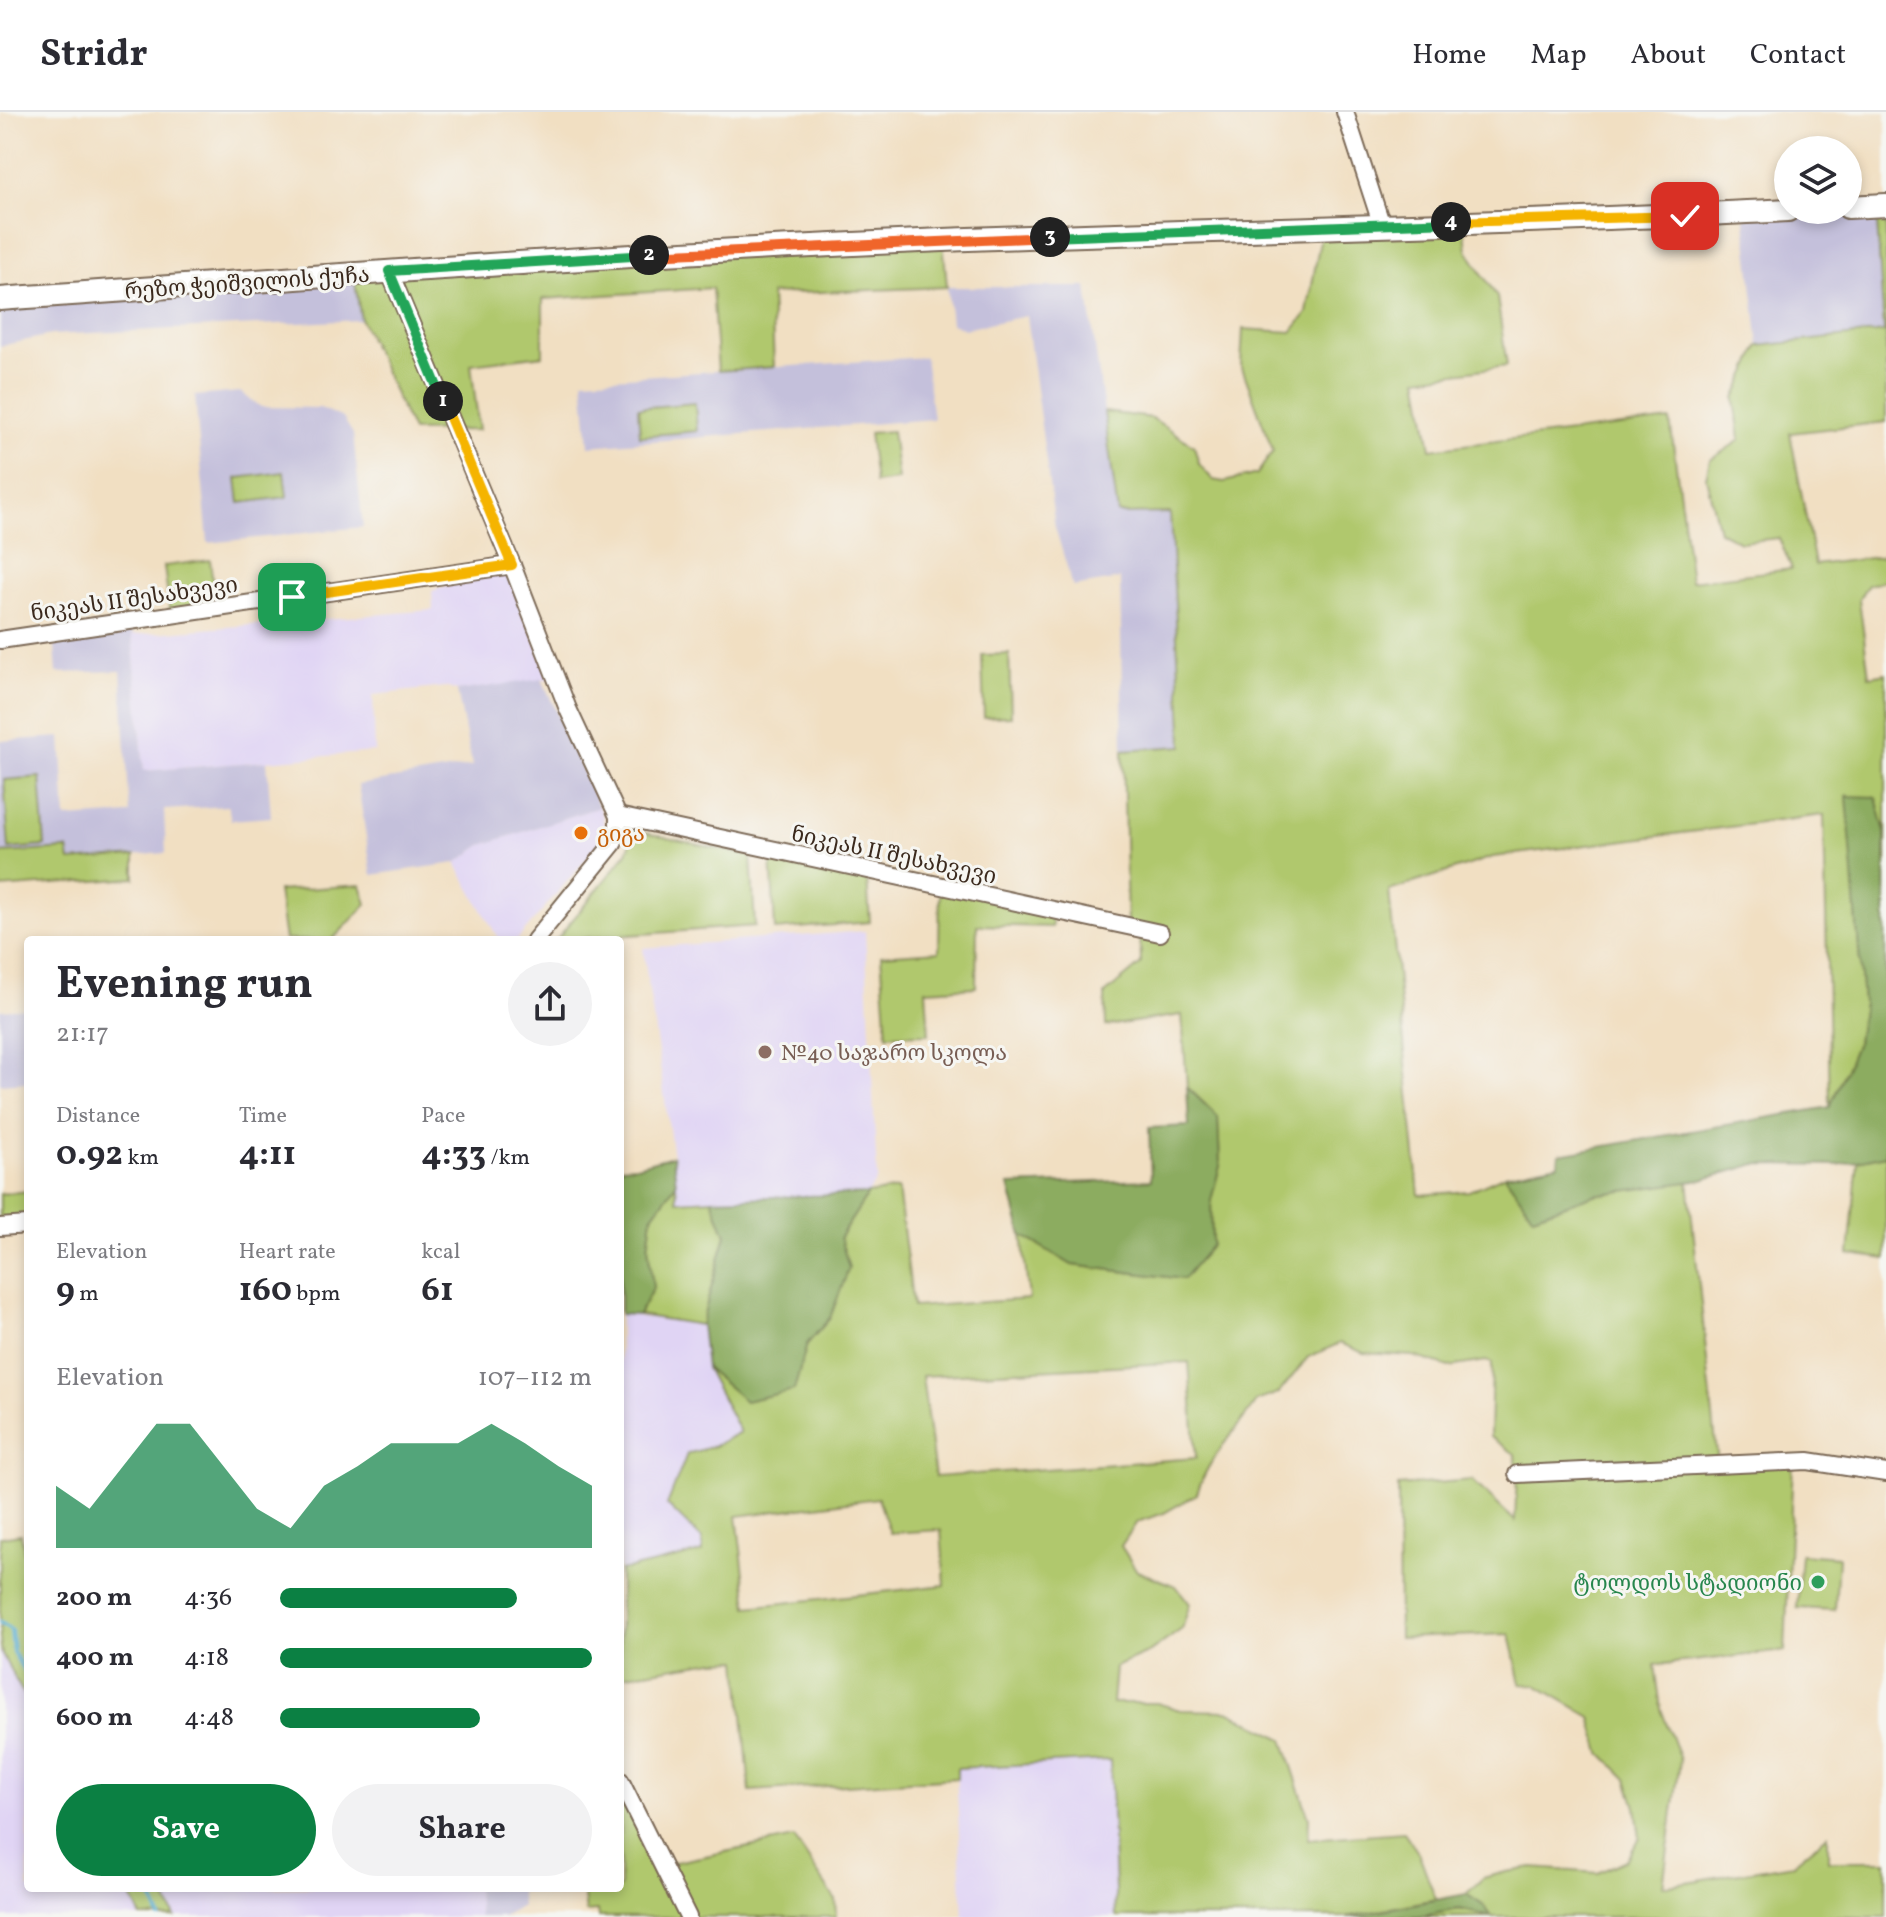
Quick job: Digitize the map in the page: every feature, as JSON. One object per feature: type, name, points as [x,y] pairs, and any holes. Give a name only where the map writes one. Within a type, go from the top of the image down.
[{"type":"main road","points":[[1862,206],[1886,205]]},
{"type":"main road","name":"რეზო ჭეიშვილის ქუჩა","points":[[0,299],[389,271],[943,240],[1774,211]]},
{"type":"street","points":[[1345,112],[1382,226]]},
{"type":"street","points":[[389,271],[512,565],[568,709],[618,816],[613,844],[538,936]]},
{"type":"street","name":"ნიკეას II შესახვევი","points":[[0,640],[512,565]]},
{"type":"street","name":"ნიკეას II შესახვევი","points":[[618,816],[1160,933]]},
{"type":"street","points":[[0,1227],[24,1225]]},
{"type":"street","points":[[1517,1474],[1808,1461],[1886,1473]]},
{"type":"street","points":[[624,1788],[688,1917]]},
{"type":"shaded area","points":[[1876,205],[1885,332],[1759,346],[1744,212],[1774,211],[1774,224],[1862,224],[1862,208]]},
{"type":"shaded area","points":[[354,276],[361,320],[51,335],[0,346],[0,303]]},
{"type":"shaded area","points":[[947,287],[1087,287],[1118,514],[1170,513],[1183,746],[1123,750],[1120,579],[1073,587],[1055,527],[1026,316],[964,329],[951,323]]},
{"type":"shaded area","points":[[925,357],[933,419],[589,446],[583,380]]},
{"type":"shaded area","points":[[240,392],[261,407],[320,408],[343,418],[353,434],[363,527],[208,543],[195,396]]},
{"type":"shaded area","points":[[512,565],[556,678],[457,691],[445,687],[373,695],[375,752],[144,771],[132,635],[433,610],[432,591]]},
{"type":"shaded area","points":[[134,620],[132,636],[144,771],[267,761],[271,817],[231,820],[228,806],[164,810],[166,853],[69,861],[68,849],[0,853],[0,741],[61,737],[66,818],[130,814],[121,671],[57,673],[54,633]]},
{"type":"shaded area","points":[[542,679],[599,807],[482,845],[456,863],[372,875],[358,785],[472,766],[457,691]]},
{"type":"shaded area","points":[[599,807],[603,817],[604,829],[599,844],[520,936],[497,936],[456,863],[482,845]]},
{"type":"shaded area","name":"№40 საჯარო სკოლა","points":[[865,931],[877,1179],[868,1194],[677,1201],[643,948]]},
{"type":"shaded area","points":[[24,1008],[24,1082],[0,1084],[0,1010]]},
{"type":"shaded area","points":[[624,1315],[701,1325],[706,1368],[740,1433],[714,1446],[687,1454],[703,1552],[624,1570]]},
{"type":"shaded area","points":[[0,1639],[2,1655],[24,1695],[24,1892],[129,1892],[141,1917],[0,1917]]},
{"type":"shaded area","points":[[1110,1760],[1116,1917],[963,1917],[956,1768]]},
{"type":"shaded area","points":[[163,1892],[477,1892],[479,1917],[175,1917]]},
{"type":"shaded area","points":[[477,1892],[520,1892],[522,1906],[503,1917],[479,1917]]},
{"type":"green space","points":[[1876,205],[1886,205],[1886,422],[1790,433],[1815,565],[1886,556],[1886,580],[1868,585],[1859,599],[1869,676],[1886,673],[1886,863],[1885,832],[1848,796],[1863,1003],[1857,1043],[1830,1107],[1824,815],[1493,857],[1389,891],[1419,1195],[1469,1191],[1505,1175],[1533,1216],[1594,1195],[1688,1181],[1718,1464],[1793,1461],[1785,1651],[1655,1665],[1661,1709],[1680,1760],[1663,1886],[1793,1864],[1828,1835],[1828,1861],[1886,1861],[1886,1917],[1492,1917],[1484,1906],[1466,1894],[1483,1878],[1506,1872],[1533,1868],[1598,1873],[1626,1860],[1640,1838],[1636,1807],[1627,1779],[1601,1753],[1591,1717],[1536,1685],[1521,1684],[1510,1634],[1399,1638],[1398,1486],[1472,1480],[1515,1521],[1515,1454],[1490,1437],[1492,1363],[1486,1361],[1449,1367],[1413,1356],[1364,1353],[1340,1343],[1308,1357],[1279,1393],[1256,1401],[1215,1457],[1197,1494],[1164,1513],[1137,1522],[1121,1546],[1137,1571],[1176,1586],[1190,1604],[1182,1629],[1150,1652],[1115,1667],[1112,1703],[1157,1703],[1180,1710],[1228,1711],[1283,1739],[1309,1818],[1308,1839],[1404,1832],[1419,1854],[1436,1899],[1347,1917],[1116,1917],[1110,1760],[957,1768],[957,1778],[750,1791],[738,1660],[624,1675],[624,1570],[703,1552],[702,1539],[667,1505],[687,1454],[714,1446],[740,1432],[706,1368],[745,1401],[794,1390],[807,1344],[830,1318],[840,1237],[868,1194],[898,1189],[913,1307],[1029,1299],[1022,1235],[1072,1265],[1183,1279],[1212,1245],[1211,1200],[1220,1166],[1218,1117],[1187,1087],[1182,1015],[1106,1026],[1105,994],[1141,964],[1140,929],[1127,926],[1123,750],[1183,746],[1170,513],[1118,514],[1104,412],[1152,418],[1194,446],[1199,464],[1213,480],[1224,482],[1257,474],[1273,451],[1241,365],[1243,329],[1292,332],[1307,313],[1322,229],[1464,222],[1467,250],[1497,297],[1507,366],[1418,378],[1431,449],[1670,420],[1691,581],[1792,569],[1779,538],[1740,542],[1719,531],[1706,477],[1710,460],[1740,440],[1735,399],[1759,346],[1884,332]],"holes":[[[1189,1362],[1196,1458],[935,1477],[922,1376]],[[878,1498],[890,1533],[941,1530],[945,1585],[748,1607],[737,1516]]]},
{"type":"green space","points":[[943,240],[947,287],[771,294],[774,367],[718,371],[712,288],[543,299],[543,355],[471,364],[479,430],[412,431],[361,320],[354,276]]},
{"type":"green space","points":[[695,403],[697,431],[640,436],[638,408]]},
{"type":"green space","points":[[892,431],[898,480],[875,483],[869,433]]},
{"type":"green space","points":[[284,472],[287,497],[240,503],[237,478]]},
{"type":"green space","points":[[210,560],[216,608],[170,614],[164,566]]},
{"type":"green space","points":[[1009,654],[1011,716],[984,717],[982,655]]},
{"type":"green space","points":[[40,777],[45,846],[9,849],[4,780]]},
{"type":"green space","points":[[1847,796],[1876,797],[1885,832],[1886,1155],[1838,1165],[1756,1164],[1702,1180],[1594,1195],[1533,1216],[1505,1175],[1558,1164],[1559,1154],[1830,1107],[1857,1043],[1863,1003]]},
{"type":"green space","points":[[631,830],[751,856],[755,926],[613,936],[559,936],[627,853]]},
{"type":"green space","points":[[68,849],[70,861],[135,856],[135,878],[0,888],[0,853]]},
{"type":"green space","points":[[771,856],[867,878],[870,922],[775,930]]},
{"type":"green space","points":[[361,885],[367,904],[336,936],[284,936],[278,891]]},
{"type":"green space","points":[[940,887],[1051,910],[1052,927],[977,925],[976,987],[926,990],[929,1034],[887,1035],[881,955],[939,951]]},
{"type":"green space","points":[[1187,1087],[1218,1117],[1220,1166],[1211,1200],[1212,1245],[1183,1279],[1072,1265],[1022,1235],[1009,1185],[1151,1180],[1149,1128],[1189,1126]]},
{"type":"green space","points":[[1886,1155],[1886,1259],[1849,1254],[1858,1161]]},
{"type":"green space","points":[[673,1156],[676,1184],[652,1217],[648,1247],[653,1288],[638,1315],[624,1314],[624,1167]]},
{"type":"green space","points":[[676,1184],[677,1201],[712,1199],[726,1235],[701,1325],[638,1315],[653,1288],[648,1247],[652,1217]]},
{"type":"green space","points":[[24,1191],[24,1225],[0,1227],[0,1194]]},
{"type":"green space","points":[[868,1194],[840,1237],[849,1268],[830,1318],[807,1344],[794,1390],[745,1401],[706,1368],[701,1325],[726,1235],[712,1199]]},
{"type":"green space","points":[[21,1534],[24,1552],[24,1695],[2,1655],[0,1537]]},
{"type":"green space","name":"ტოლდოს სტადიონი","points":[[1801,1554],[1838,1557],[1835,1610],[1797,1608]]},
{"type":"green space","points":[[624,1788],[661,1865],[794,1838],[835,1899],[836,1917],[598,1917],[597,1911],[586,1912],[584,1892],[624,1892]]},
{"type":"green space","points":[[129,1892],[163,1892],[175,1917],[141,1917]]},
{"type":"green space","points":[[1466,1894],[1484,1906],[1492,1917],[1459,1909],[1418,1917],[1347,1917]]},
{"type":"green space","points":[[1459,1909],[1491,1917],[1418,1917]]},
{"type":"waterway","points":[[0,1622],[11,1630],[13,1652],[24,1671]]},
{"type":"waterway","points":[[149,1892],[160,1917]]},
{"type":"place","name":"გიგა","points":[[581,833]]},
{"type":"place","name":"№40 საჯარო სკოლა","points":[[765,1052]]},
{"type":"place","name":"ტოლდოს სტადიონი","points":[[1818,1582]]},
{"type":"route","points":[[292,597],[512,565],[389,271],[943,240],[1685,216]]}]
